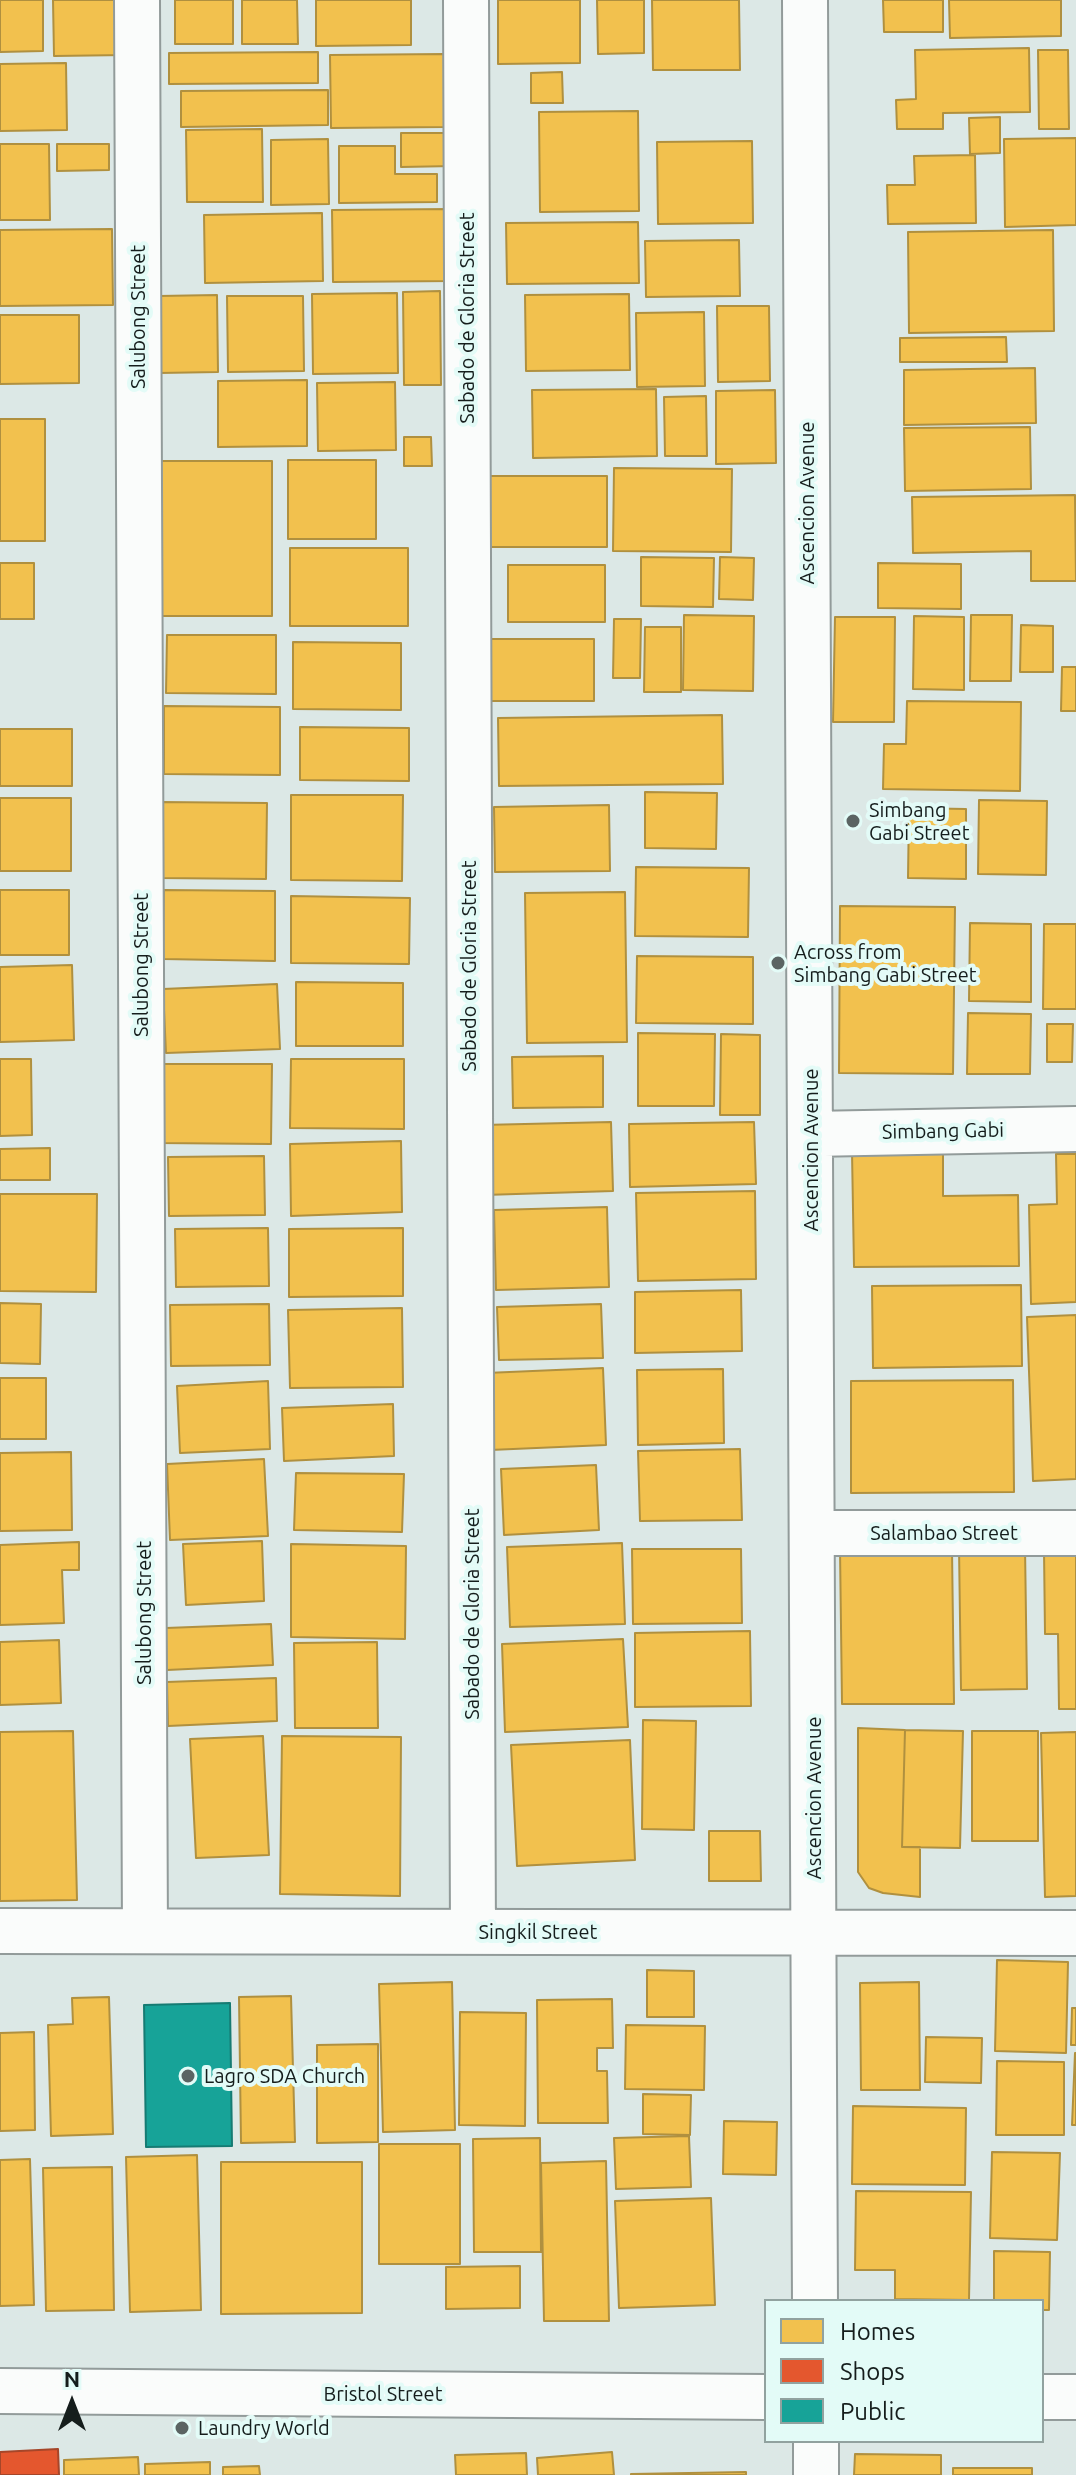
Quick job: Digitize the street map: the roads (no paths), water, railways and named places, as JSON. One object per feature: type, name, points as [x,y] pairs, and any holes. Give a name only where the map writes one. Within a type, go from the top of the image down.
[{"type":"street","name":"Salubong Street","points":[[137,0],[145,1931]]},
{"type":"street","name":"Sabado de Gloria Street","points":[[466,0],[473,1932]]},
{"type":"street","name":"Ascencion Avenue","points":[[805,0],[815,2299]]},
{"type":"street","name":"Simbang Gabi","points":[[811,1134],[1076,1129]]},
{"type":"street","name":"Salambao Street","points":[[812,1533],[1076,1533]]},
{"type":"street","name":"Singkil Street","points":[[0,1931],[1076,1933]]},
{"type":"street","name":"Bristol Street","points":[[0,2391],[764,2397]]},
{"type":"street","points":[[1044,2397],[1076,2397]]},
{"type":"street","points":[[816,2443],[816,2475]]},
{"type":"place","name":"Simbang Gabi Street","points":[[853,821]]},
{"type":"place","name":"Across from Simbang Gabi Street","points":[[778,963]]},
{"type":"place","name":"Lagro SDA Church","points":[[188,2076]]},
{"type":"place","name":"Laundry World","points":[[182,2428]]}]
